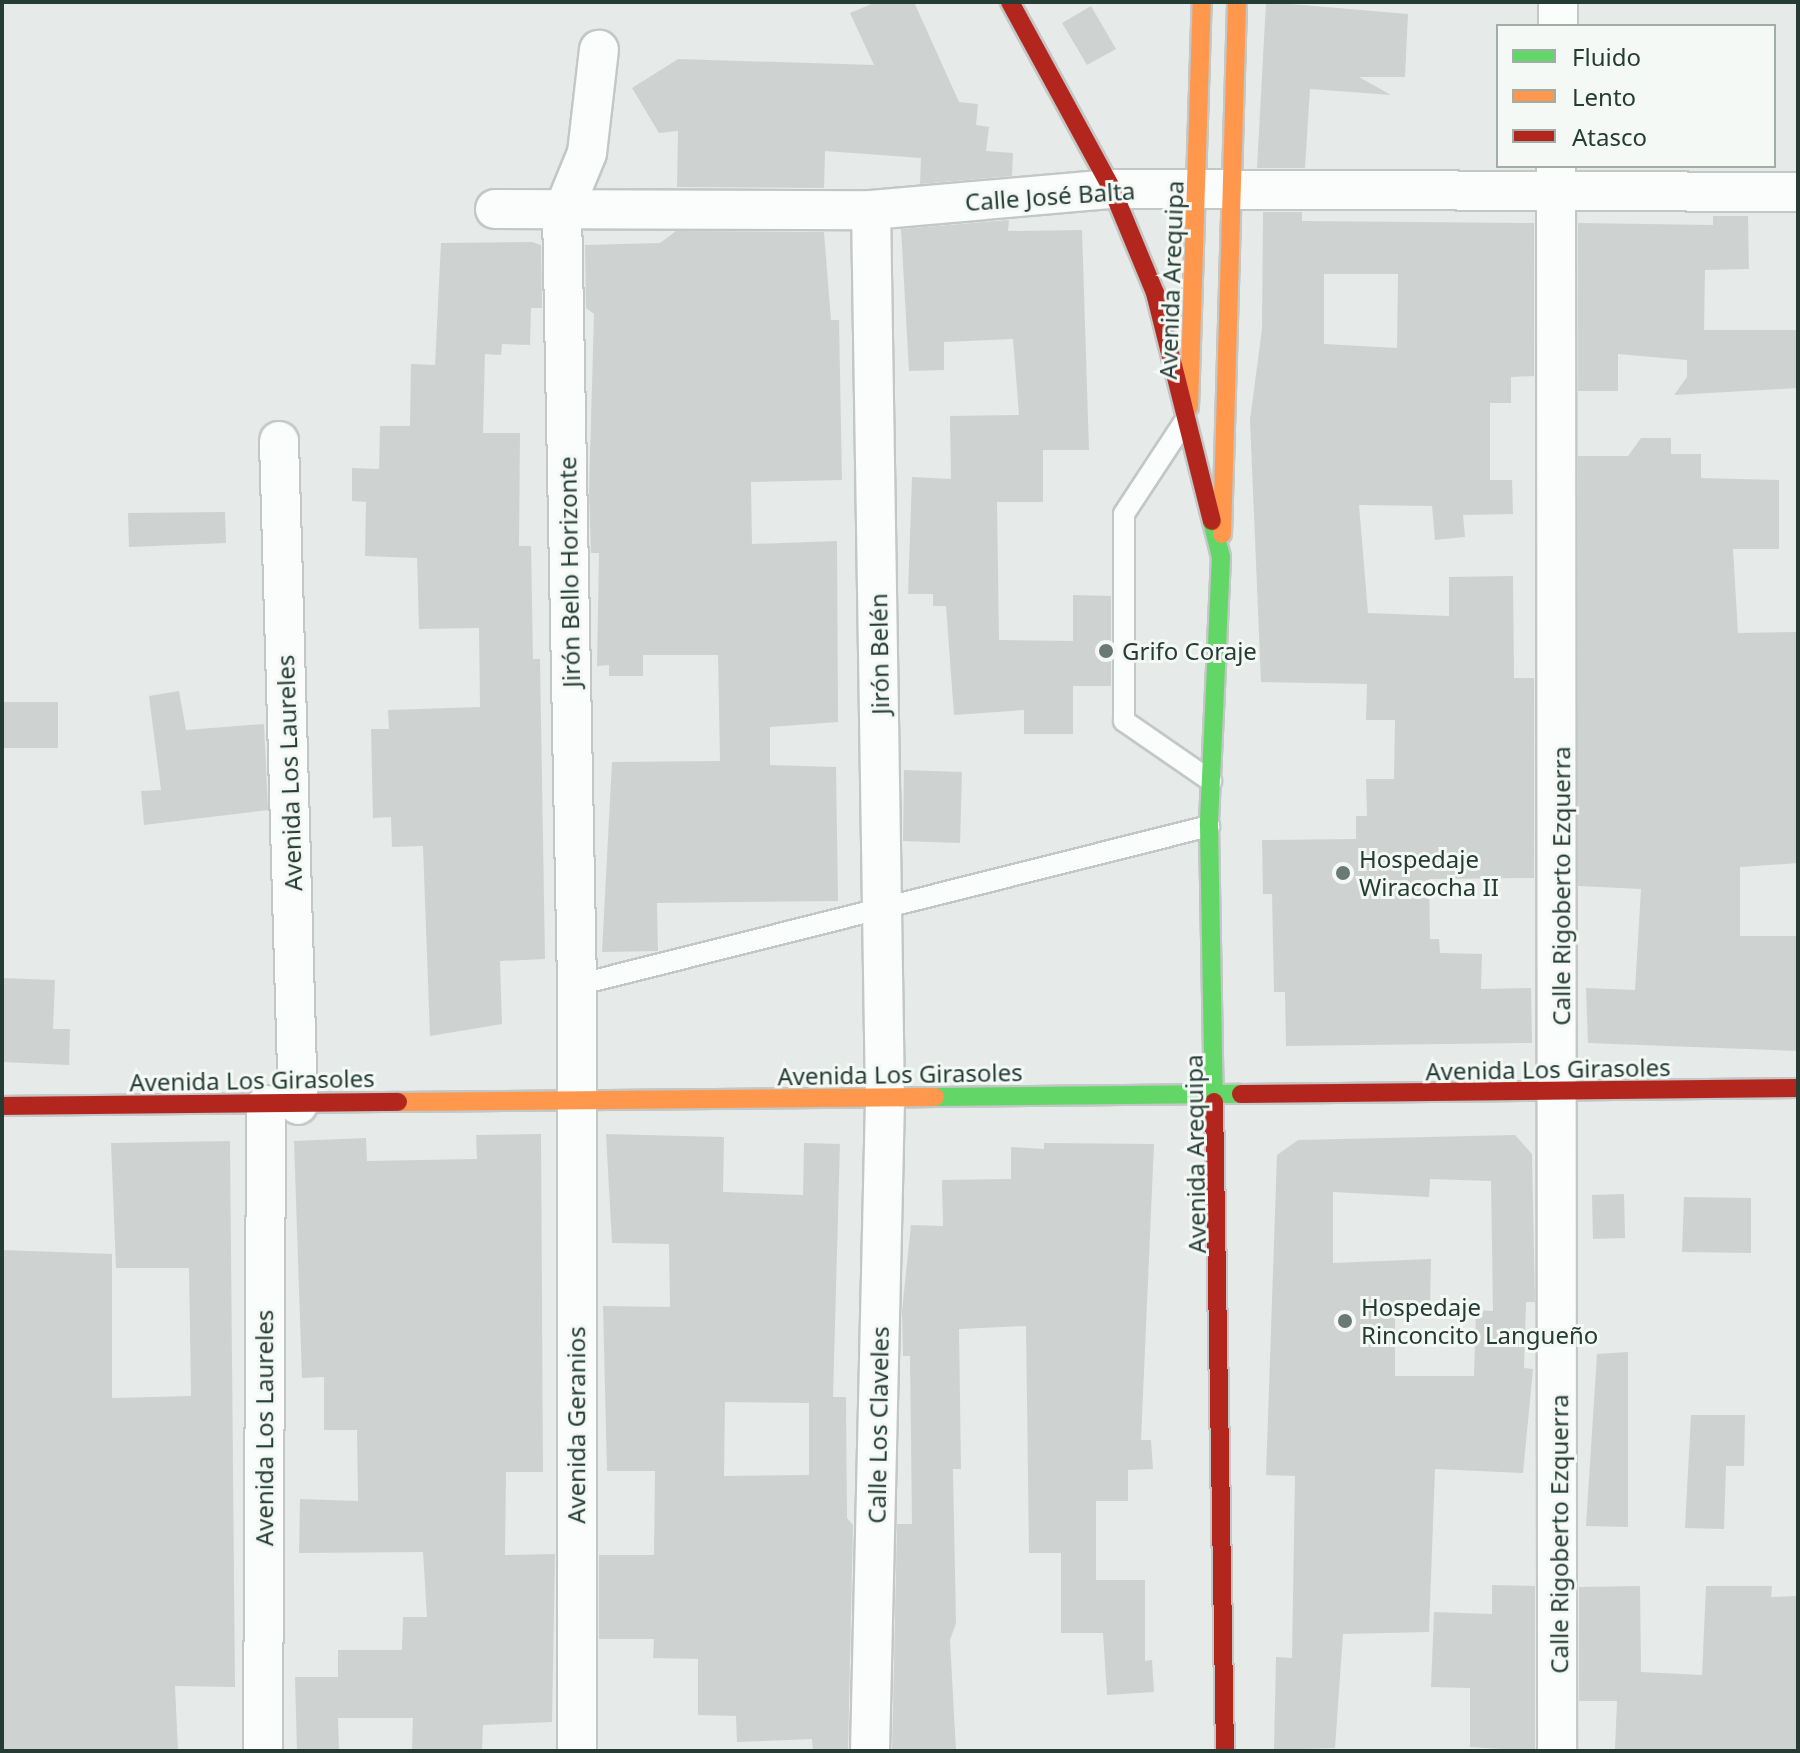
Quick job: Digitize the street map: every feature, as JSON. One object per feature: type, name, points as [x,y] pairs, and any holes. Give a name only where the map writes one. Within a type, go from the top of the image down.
[{"type":"main road","points":[[1010,2],[1112,189],[1155,293],[1189,414]]},
{"type":"main road","name":"Avenida Arequipa","points":[[1202,2],[1215,190],[1221,557],[1209,826],[1219,1093],[1225,1751]]},
{"type":"main road","name":"Avenida Arequipa","points":[[1221,557],[1189,414],[1237,2]]},
{"type":"main road","name":"Avenida Los Girasoles","points":[[2,1106],[885,1099],[1219,1093],[1562,1095],[1798,1088]]},
{"type":"street","points":[[1558,2],[1558,24]]},
{"type":"street","name":"Jirón Bello Horizonte","points":[[575,1100],[577,985],[562,214],[587,153],[599,50]]},
{"type":"street","name":"Calle José Balta","points":[[495,209],[562,214],[871,210],[1112,189],[1215,190],[1556,178],[1798,192]]},
{"type":"street","name":"Calle Rigoberto Ezquerra","points":[[1556,178],[1562,1095],[1557,1751]]},
{"type":"street","name":"Jirón Belén","points":[[871,210],[885,1099]]},
{"type":"street","name":"Avenida Los Laureles","points":[[263,1751],[282,1105],[279,441]]},
{"type":"street","name":"Calle Los Claveles","points":[[870,1751],[885,1099]]},
{"type":"street","name":"Avenida Geranios","points":[[575,1100],[577,1751]]},
{"type":"lane","points":[[1189,414],[1124,514],[1124,721],[1211,781]]},
{"type":"lane","points":[[577,985],[1209,826]]},
{"type":"building","points":[[876,2],[914,2],[959,102],[978,104],[976,125],[989,127],[986,151],[1013,153],[1012,176],[920,184],[921,158],[825,151],[824,188],[677,187],[678,131],[659,133],[632,88],[678,59],[874,65],[850,13]]},
{"type":"building","points":[[1266,2],[1408,14],[1405,77],[1359,77],[1391,95],[1310,89],[1305,168],[1257,168]]},
{"type":"building","points":[[1091,6],[1116,49],[1087,65],[1062,23]]},
{"type":"building","points":[[1263,212],[1302,212],[1302,221],[1534,223],[1534,376],[1511,377],[1511,403],[1490,403],[1490,480],[1512,480],[1513,514],[1463,515],[1465,537],[1435,540],[1432,506],[1359,505],[1368,613],[1449,616],[1449,577],[1513,576],[1514,678],[1534,678],[1534,878],[1429,879],[1430,939],[1439,939],[1440,953],[1482,954],[1481,989],[1531,988],[1532,1043],[1286,1046],[1285,992],[1274,992],[1272,894],[1263,894],[1262,840],[1356,839],[1356,816],[1367,816],[1366,779],[1394,779],[1395,720],[1366,720],[1367,684],[1261,682],[1250,420],[1262,329]],"holes":[[[1324,274],[1398,274],[1397,348],[1324,344]]]},
{"type":"building","points":[[1713,216],[1748,216],[1749,269],[1705,270],[1704,330],[1798,330],[1798,388],[1674,395],[1687,377],[1687,360],[1618,354],[1618,391],[1578,391],[1578,223],[1713,225]]},
{"type":"building","points":[[1009,220],[1008,231],[1082,230],[1089,450],[1043,450],[1043,502],[997,502],[999,640],[1073,641],[1073,595],[1111,596],[1111,686],[1073,686],[1073,734],[1024,734],[1024,710],[954,715],[946,606],[933,606],[933,594],[908,594],[912,477],[951,479],[950,416],[1019,415],[1013,339],[944,342],[944,370],[909,371],[901,229]]},
{"type":"building","points":[[676,231],[824,232],[831,320],[839,320],[842,480],[751,482],[752,544],[837,541],[838,722],[770,727],[770,765],[836,767],[838,901],[657,903],[658,951],[602,952],[612,762],[720,761],[718,655],[643,655],[643,676],[609,676],[609,665],[597,666],[599,553],[591,553],[589,491],[594,314],[586,308],[585,245],[660,243]]},
{"type":"building","points":[[532,242],[541,245],[542,308],[531,308],[530,345],[502,344],[501,355],[485,354],[483,433],[520,433],[519,546],[531,546],[533,659],[540,659],[545,959],[500,961],[502,1024],[430,1036],[423,846],[392,847],[391,817],[373,818],[371,729],[389,729],[388,710],[480,707],[479,628],[419,629],[417,558],[365,556],[366,502],[352,501],[352,468],[379,469],[380,426],[410,426],[411,364],[435,365],[441,243]]},
{"type":"building","points":[[1641,438],[1671,438],[1671,454],[1701,454],[1701,478],[1779,480],[1779,549],[1733,549],[1738,633],[1798,632],[1798,863],[1740,867],[1740,936],[1798,936],[1798,1051],[1588,1043],[1586,988],[1635,990],[1641,889],[1578,886],[1578,456],[1628,456]]},
{"type":"building","points":[[225,512],[226,543],[129,547],[128,513]]},
{"type":"building","points":[[179,691],[186,730],[264,724],[268,810],[144,825],[141,791],[161,790],[149,696]]},
{"type":"building","points":[[2,702],[58,702],[58,748],[2,748]]},
{"type":"building","points":[[904,770],[962,772],[960,843],[903,841]]},
{"type":"building","points":[[2,978],[55,980],[53,1029],[70,1029],[69,1065],[2,1062]]},
{"type":"building","points":[[541,1134],[543,1472],[506,1472],[505,1555],[555,1554],[552,1722],[483,1725],[482,1751],[412,1751],[413,1718],[338,1718],[339,1751],[297,1751],[295,1677],[338,1677],[338,1650],[402,1650],[403,1617],[427,1617],[423,1552],[299,1553],[300,1499],[358,1501],[357,1430],[324,1430],[324,1377],[302,1378],[294,1141],[366,1138],[367,1161],[477,1159],[476,1135]]},
{"type":"building","points":[[606,1134],[724,1137],[723,1192],[803,1195],[804,1143],[840,1144],[833,1397],[846,1397],[847,1518],[853,1525],[848,1751],[813,1751],[812,1739],[737,1742],[736,1716],[698,1715],[698,1659],[653,1658],[654,1639],[599,1639],[599,1555],[654,1555],[655,1471],[607,1471],[603,1306],[670,1307],[669,1244],[612,1243]],"holes":[[[725,1402],[809,1403],[809,1475],[724,1476]]]},
{"type":"building","points":[[1515,1135],[1532,1154],[1535,1302],[1526,1302],[1524,1368],[1533,1369],[1523,1473],[1435,1469],[1429,1632],[1343,1634],[1335,1748],[1274,1750],[1276,1657],[1292,1658],[1295,1476],[1266,1475],[1277,1155],[1298,1140]],"holes":[[[1430,1179],[1491,1181],[1493,1311],[1476,1310],[1474,1376],[1395,1376],[1395,1307],[1430,1308],[1431,1259],[1333,1263],[1333,1192],[1429,1197]]]},
{"type":"building","points":[[230,1141],[235,1687],[175,1686],[178,1751],[2,1751],[2,1250],[112,1254],[112,1398],[191,1396],[189,1268],[116,1268],[111,1143]]},
{"type":"building","points":[[1044,1143],[1154,1144],[1141,1440],[1151,1440],[1153,1469],[1128,1470],[1128,1501],[1096,1501],[1096,1580],[1145,1580],[1145,1661],[1152,1660],[1154,1692],[1107,1695],[1103,1633],[1061,1633],[1061,1553],[1029,1553],[1026,1326],[959,1329],[961,1469],[953,1469],[956,1623],[950,1640],[956,1751],[892,1751],[897,1524],[912,1524],[910,1356],[903,1356],[902,1311],[911,1225],[943,1226],[942,1180],[1011,1179],[1011,1147],[1044,1149]]},
{"type":"building","points":[[1624,1194],[1625,1238],[1593,1239],[1592,1195]]},
{"type":"building","points":[[1684,1197],[1751,1198],[1751,1253],[1682,1252]]},
{"type":"building","points":[[1628,1352],[1628,1527],[1586,1526],[1597,1354]]},
{"type":"building","points":[[1691,1415],[1745,1415],[1744,1466],[1726,1466],[1724,1529],[1685,1528]]},
{"type":"building","points":[[1492,1585],[1535,1586],[1535,1751],[1470,1747],[1470,1688],[1431,1687],[1434,1612],[1492,1614]]},
{"type":"building","points":[[1640,1586],[1641,1672],[1702,1675],[1706,1586],[1772,1586],[1771,1597],[1798,1596],[1798,1751],[1615,1749],[1617,1701],[1579,1701],[1579,1587]]},
{"type":"traffic: fast","points":[[1212,521],[1221,557],[1209,826],[1214,1102]]},
{"type":"traffic: fast","points":[[935,1097],[1241,1094]]},
{"type":"traffic: slow","points":[[1189,407],[1202,2]]},
{"type":"traffic: slow","points":[[1222,534],[1237,2]]},
{"type":"traffic: slow","points":[[398,1102],[935,1097]]},
{"type":"traffic: jam","points":[[1010,2],[1112,189],[1155,293],[1212,521]]},
{"type":"traffic: jam","points":[[1241,1094],[1798,1088]]},
{"type":"traffic: jam","points":[[2,1106],[398,1102]]},
{"type":"traffic: jam","points":[[1214,1102],[1225,1751]]},
{"type":"place","name":"Grifo Coraje","points":[[1106,651]]},
{"type":"place","name":"Hospedaje Wiracocha II","points":[[1343,873]]},
{"type":"place","name":"Hospedaje Rinconcito Langueño","points":[[1345,1321]]}]
